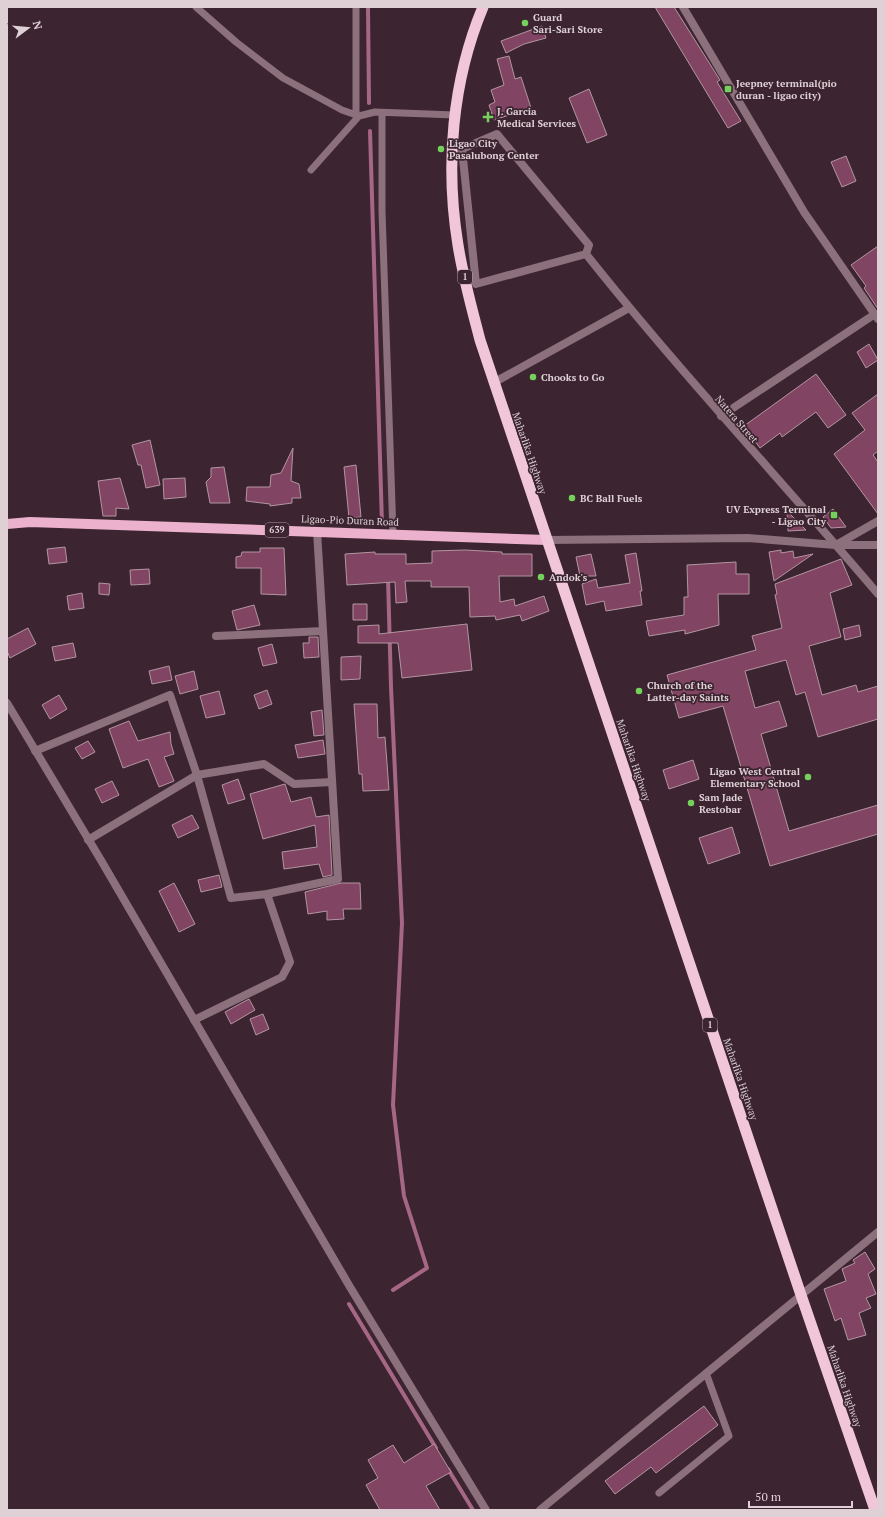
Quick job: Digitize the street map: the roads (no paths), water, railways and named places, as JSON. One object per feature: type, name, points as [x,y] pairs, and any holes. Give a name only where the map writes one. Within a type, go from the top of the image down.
[{"type":"highway","name":"Maharlika Highway","points":[[483,7],[477,22],[463,71],[452,142],[452,174],[458,245],[480,340],[493,383],[801,1295],[876,1505]]},
{"type":"main road","name":"Ligao-Pio Duran Road","points":[[7,524],[30,522],[547,540]]},
{"type":"street","points":[[683,7],[804,212],[876,317],[721,416]]},
{"type":"street","points":[[497,134],[589,245],[586,254],[476,284],[462,149],[497,134]]},
{"type":"street","name":"Natera Street","points":[[586,254],[629,308],[721,416],[878,594]]},
{"type":"street","points":[[493,383],[629,308]]},
{"type":"street","points":[[836,545],[878,521]]},
{"type":"street","points":[[35,751],[170,694],[197,775],[231,898],[267,894],[338,879],[318,531]]},
{"type":"street","points":[[547,540],[748,538],[836,545],[878,545]]},
{"type":"street","points":[[216,636],[323,632]]},
{"type":"street","points":[[7,703],[350,1287],[486,1510]]},
{"type":"street","points":[[88,840],[197,775],[264,764],[294,784],[332,782]]},
{"type":"street","points":[[194,1020],[282,977],[290,962],[267,894]]},
{"type":"street","points":[[540,1510],[878,1232]]},
{"type":"lane","points":[[196,7],[236,42],[283,78],[342,110],[357,115],[382,113],[455,116]]},
{"type":"lane","points":[[311,170],[357,115],[356,7]]},
{"type":"lane","points":[[382,113],[382,211],[393,534]]},
{"type":"lane","points":[[659,1492],[729,1436],[706,1373]]},
{"type":"waterway","points":[[368,7],[369,103]]},
{"type":"waterway","points":[[370,131],[382,524]]},
{"type":"waterway","points":[[388,578],[391,687],[402,923],[393,1105],[404,1196],[427,1268],[393,1290]]},
{"type":"waterway","points":[[349,1304],[436,1448]]},
{"type":"waterway","points":[[448,1469],[473,1510]]},
{"type":"place","name":"Guard Sari-Sari Store","points":[[525,23]]},
{"type":"place","name":"Jeepney terminal(pio duran - ligao city)","points":[[728,89]]},
{"type":"place","name":"J. Garcia Medical Services","points":[[488,117]]},
{"type":"place","name":"Ligao City Pasalubong Center","points":[[441,149]]},
{"type":"place","name":"Chooks to Go","points":[[533,377]]},
{"type":"place","name":"BC Ball Fuels","points":[[572,498]]},
{"type":"place","name":"UV Express Terminal - Ligao City","points":[[834,515]]},
{"type":"place","name":"Andok's","points":[[541,577]]},
{"type":"place","name":"Church of the Latter-day Saints","points":[[639,691]]},
{"type":"place","name":"Ligao West Central Elementary School","points":[[808,777]]},
{"type":"place","name":"Sam Jade Restobar","points":[[691,803]]}]
